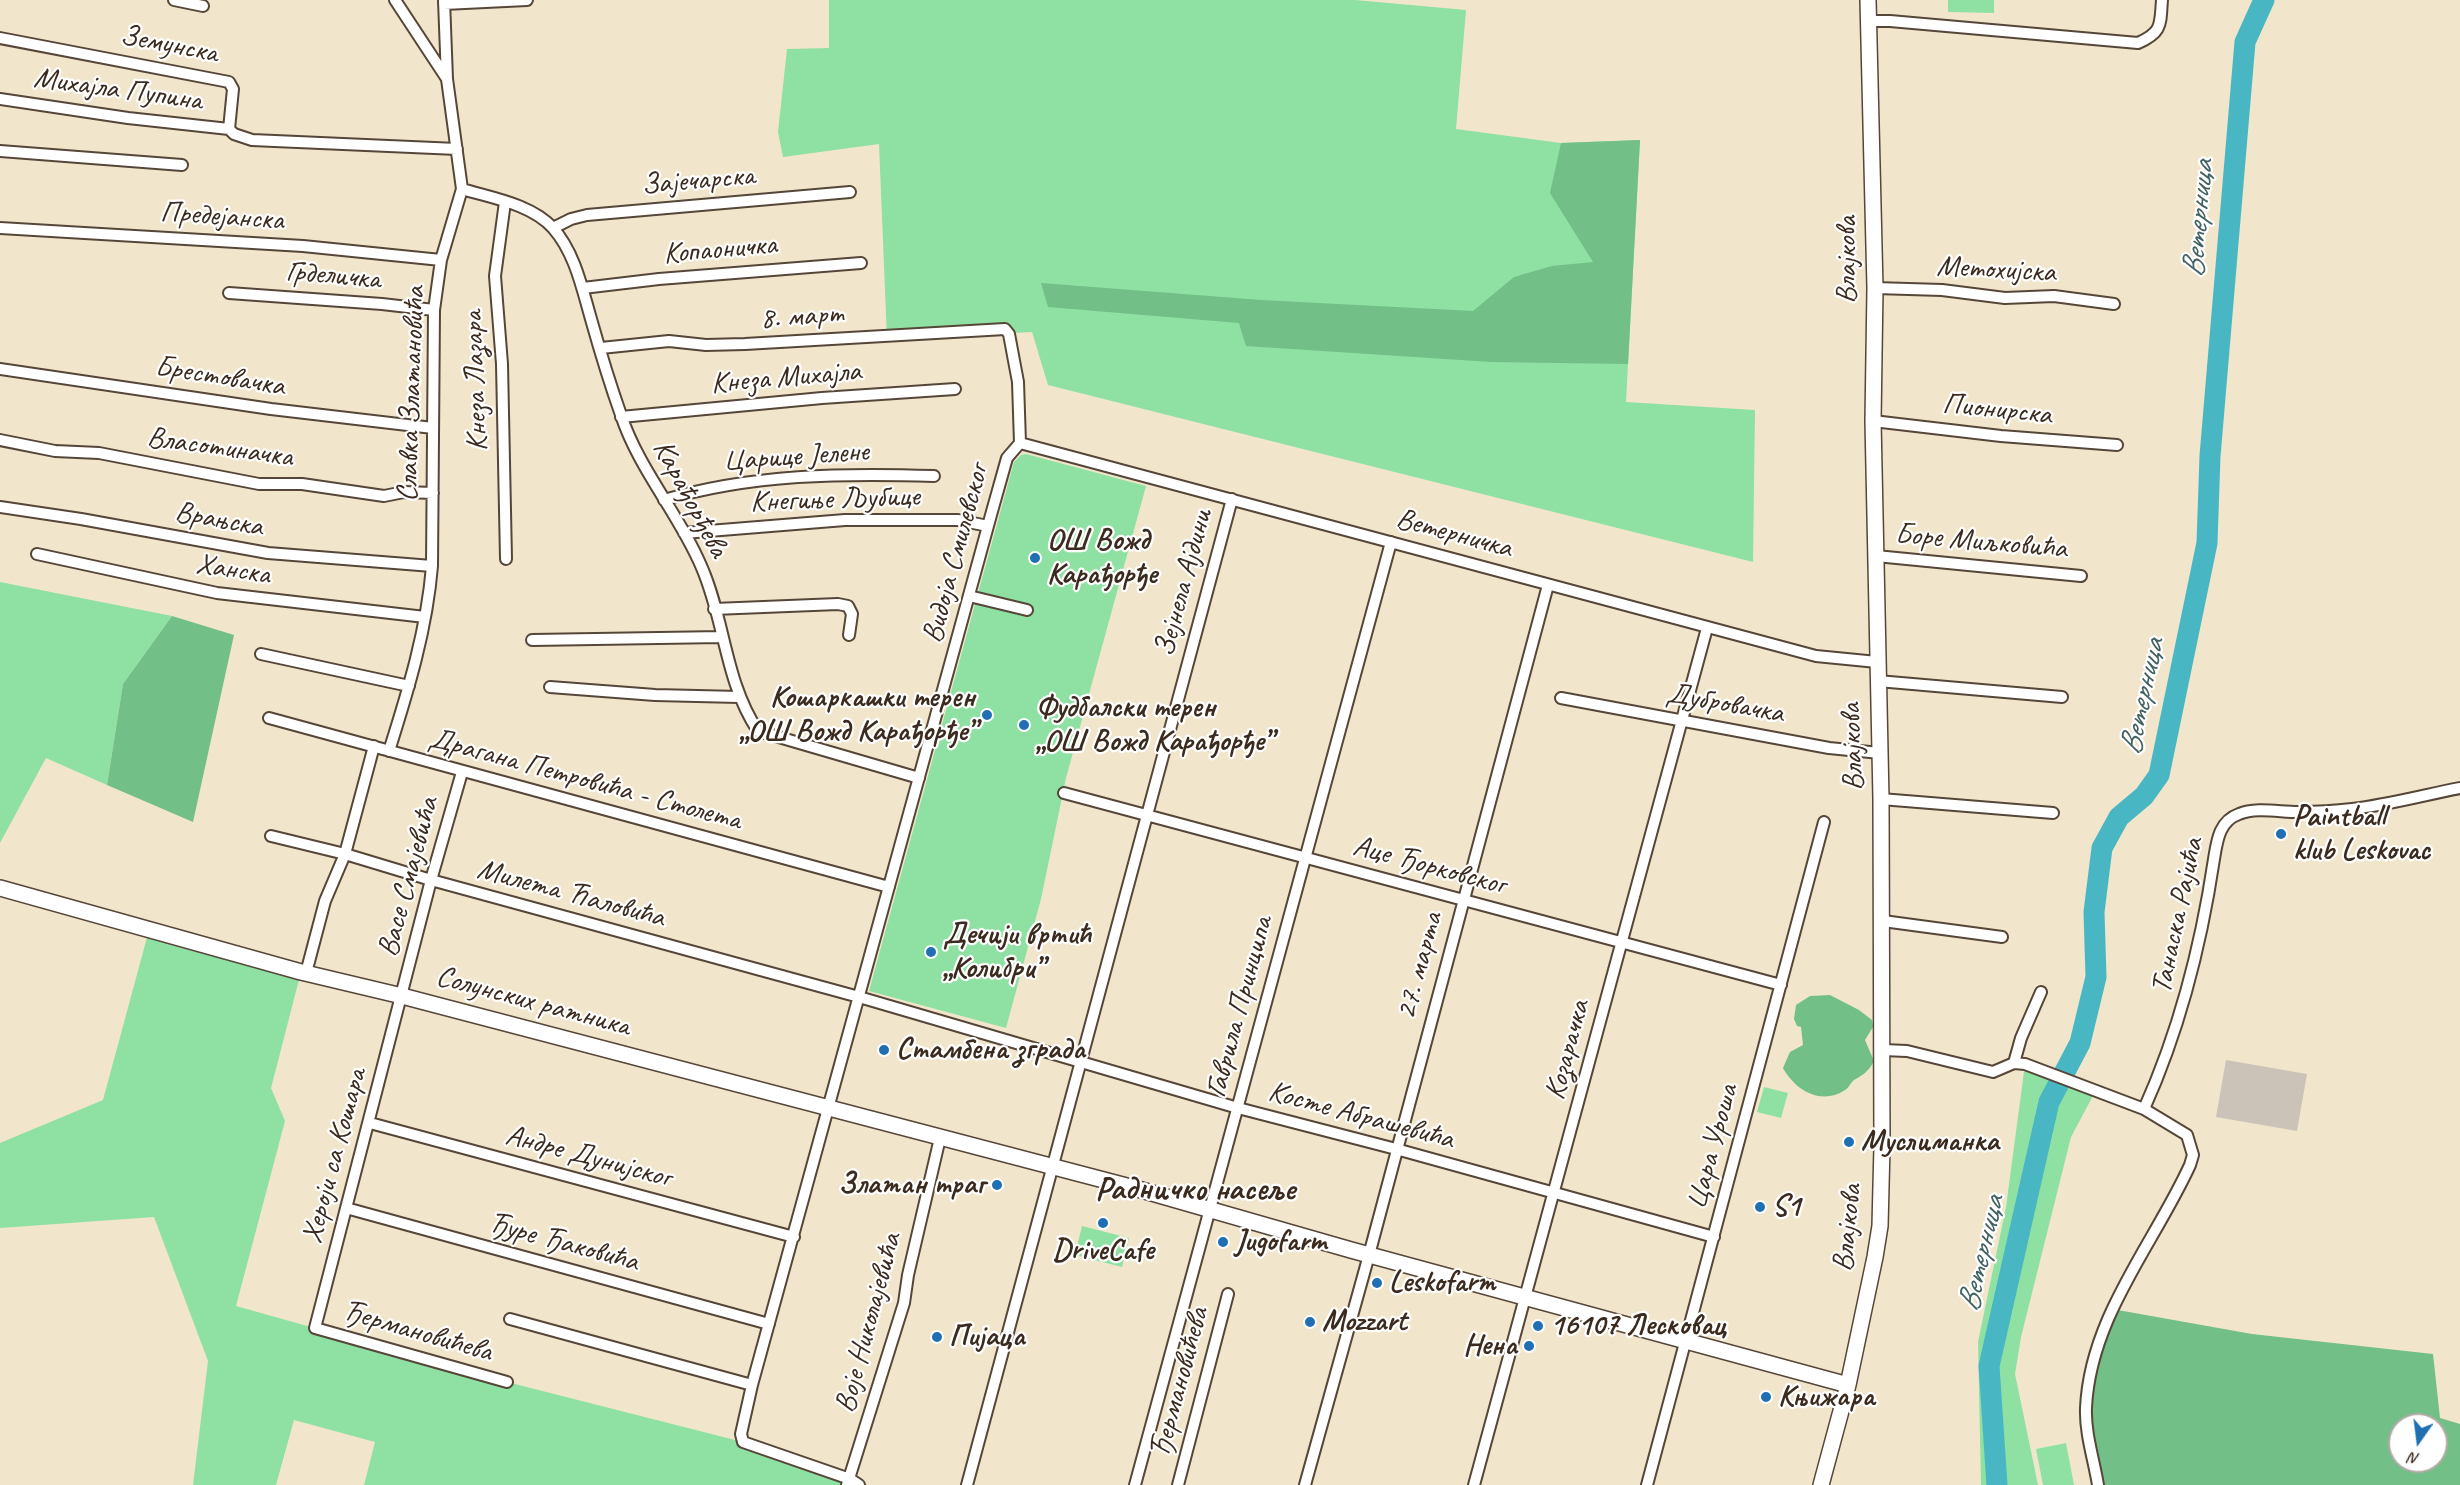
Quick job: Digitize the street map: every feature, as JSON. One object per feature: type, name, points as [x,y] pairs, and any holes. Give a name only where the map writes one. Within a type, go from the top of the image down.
[{"type":"main road","name":"Влајкова","points":[[1821,1485],[1865,1311],[1880,1226],[1883,1050],[1881,799],[1873,421],[1875,288],[1868,0]]},
{"type":"main road","name":"Солунских ратника","points":[[0,888],[306,973],[402,996],[1138,1189],[1209,1211],[1848,1385]]},
{"type":"street","points":[[174,0],[204,6]]},
{"type":"street","points":[[395,0],[447,80]]},
{"type":"street","points":[[444,2],[527,0]]},
{"type":"street","points":[[1869,21],[2138,43],[2152,37],[2159,28],[2162,0]]},
{"type":"street","name":"Славка Златановића","points":[[389,751],[410,686],[425,617],[432,566],[434,310],[441,260],[462,189],[447,80],[444,2]]},
{"type":"street","name":"Земунска","points":[[0,38],[229,82],[233,89],[229,129]]},
{"type":"street","name":"Михајла Пупина","points":[[0,99],[128,118],[229,129]]},
{"type":"street","points":[[229,129],[234,134],[262,141],[458,150]]},
{"type":"street","points":[[0,152],[182,165]]},
{"type":"street","name":"Карађорђева","points":[[462,189],[532,211],[553,228],[566,244],[583,288],[621,417],[650,479],[684,533],[703,570],[739,697],[758,731],[919,777]]},
{"type":"street","name":"Зајечарска","points":[[553,228],[571,219],[587,215],[850,192]]},
{"type":"street","name":"Кнеза Лазара","points":[[505,202],[495,276],[502,364],[506,559]]},
{"type":"street","name":"Предејанска","points":[[0,228],[303,246],[441,260]]},
{"type":"street","name":"Копаоничка","points":[[583,288],[659,279],[861,263]]},
{"type":"street","name":"Метохијска","points":[[1875,288],[1942,290],[2005,298],[2054,297],[2114,304]]},
{"type":"street","name":"Грделичка","points":[[229,293],[382,303],[434,310]]},
{"type":"street","name":"8. март","points":[[601,348],[669,341],[706,345],[745,344],[1005,328]]},
{"type":"street","name":"Видоја Смилевског","points":[[829,1108],[1007,458],[1020,443],[1018,382],[1009,334],[1005,328]]},
{"type":"street","name":"Брестовачка","points":[[0,369],[271,409],[433,428]]},
{"type":"street","name":"Кнеза Михајла","points":[[621,417],[822,398],[955,389]]},
{"type":"street","name":"Пионирска","points":[[1873,421],[2001,436],[2117,445]]},
{"type":"street","name":"Власотиначка","points":[[0,440],[55,451],[99,453],[259,484],[302,484],[384,496],[404,492],[433,493]]},
{"type":"street","name":"Ветерничка","points":[[1020,443],[1816,656],[1877,662]]},
{"type":"street","name":"Царице Јелене","points":[[664,500],[723,485],[765,480],[883,474],[934,476]]},
{"type":"street","name":"Зејнела Ајдини","points":[[967,1485],[1038,1231],[1052,1168],[1145,814],[1232,499]]},
{"type":"street","name":"Врањска","points":[[0,507],[81,519],[268,553],[432,566]]},
{"type":"street","name":"Кнегиње Љубице","points":[[684,533],[855,519],[958,520],[988,526]]},
{"type":"street","name":"Гаврила Принципа","points":[[1135,1485],[1391,542]]},
{"type":"street","name":"Ханска","points":[[37,554],[217,593],[425,617]]},
{"type":"street","name":"Боре Миљковића","points":[[1876,556],[2081,576]]},
{"type":"street","name":"27. марта","points":[[1305,1485],[1369,1255],[1548,585]]},
{"type":"street","points":[[969,596],[1027,610]]},
{"type":"street","points":[[714,609],[838,604],[848,606],[852,614],[849,634]]},
{"type":"street","name":"Козарачка","points":[[1474,1485],[1707,628]]},
{"type":"street","points":[[532,640],[722,637]]},
{"type":"street","points":[[261,654],[410,686]]},
{"type":"street","points":[[1878,681],[2062,696]]},
{"type":"street","points":[[549,687],[655,695],[739,697]]},
{"type":"street","name":"Дубровачка","points":[[1561,698],[1829,748],[1880,753]]},
{"type":"street","name":"Драгана Петровића - Столета","points":[[269,718],[889,887]]},
{"type":"street","points":[[306,973],[325,901],[345,854],[375,746]]},
{"type":"street","name":"Васе Смајевића","points":[[402,996],[431,880],[462,772]]},
{"type":"street","name":"Танаска Рајића","points":[[2144,1109],[2162,1070],[2182,1013],[2208,895],[2217,842],[2221,829],[2227,821],[2249,810],[2301,812],[2353,809],[2460,788]]},
{"type":"street","name":"Аце Ђорковског","points":[[1064,792],[1462,901],[1781,985]]},
{"type":"street","points":[[1881,799],[2053,813]]},
{"type":"street","name":"Цара Уроша","points":[[1647,1485],[1824,822]]},
{"type":"street","name":"Милета Ћаловића","points":[[272,836],[345,854],[431,880],[859,997]]},
{"type":"street","points":[[1882,921],[2002,937]]},
{"type":"street","points":[[2019,1063],[2041,992]]},
{"type":"street","name":"Хероји са Кошара","points":[[315,1328],[402,996]]},
{"type":"street","name":"Косте Абрашевића","points":[[859,997],[1238,1108],[1714,1237]]},
{"type":"street","points":[[1883,1050],[1907,1051],[1993,1071],[2019,1063],[2144,1109],[2187,1135],[2193,1155],[2182,1182],[2112,1309],[2101,1335],[2088,1390],[2086,1410],[2098,1485]]},
{"type":"street","points":[[829,1108],[752,1385],[741,1434],[743,1442],[852,1483]]},
{"type":"street","name":"Андре Дунијског","points":[[370,1123],[794,1237]]},
{"type":"street","name":"Воје Николајевића","points":[[852,1483],[904,1303],[908,1275],[940,1138]]},
{"type":"street","name":"Ђуре Ђаковића","points":[[346,1208],[769,1324]]},
{"type":"street","name":"Ђермановићева","points":[[1178,1485],[1228,1294]]},
{"type":"street","points":[[510,1319],[752,1385]]},
{"type":"street","name":"Ђермановићева","points":[[315,1328],[507,1382]]},
{"type":"shaded area","points":[[2226,1060],[2307,1074],[2297,1131],[2216,1117]]},
{"type":"green space","points":[[829,0],[1355,0],[1466,10],[1456,129],[1561,143],[1640,140],[1626,402],[1755,410],[1753,562],[1048,385],[1032,332],[887,339],[879,144],[783,157],[778,132],[787,49],[829,48]]},
{"type":"green space","points":[[1948,0],[1994,0],[1994,13],[1948,12]]},
{"type":"green space","points":[[1640,140],[1628,364],[1491,362],[1246,346],[1239,323],[1048,307],[1041,283],[1261,300],[1473,311],[1514,277],[1552,266],[1593,262],[1550,193],[1561,143]]},
{"type":"green space","points":[[1026,454],[1146,486],[1066,778],[1041,899],[1006,1028],[869,991],[1014,462],[1021,455]]},
{"type":"green space","points":[[0,582],[172,616],[123,684],[107,785],[46,758],[0,843]]},
{"type":"green space","points":[[172,616],[234,635],[193,822],[107,785],[123,684]]},
{"type":"green space","points":[[149,930],[301,972],[271,1088],[285,1121],[236,1306],[507,1382],[735,1440],[850,1479],[847,1485],[364,1485],[375,1442],[294,1420],[276,1485],[193,1485],[208,1361],[154,1217],[0,1228],[0,1143],[103,1100]]},
{"type":"green space","points":[[1830,995],[1859,1010],[1872,1020],[1873,1027],[1865,1040],[1874,1061],[1868,1070],[1845,1090],[1836,1095],[1818,1096],[1794,1083],[1783,1068],[1790,1052],[1803,1045],[1801,1027],[1797,1026],[1794,1019],[1796,1005],[1810,996]]},
{"type":"green space","points":[[2025,1064],[2095,1092],[2071,1137],[2021,1337],[2015,1374],[2038,1485],[1981,1485],[1978,1342],[2006,1207]]},
{"type":"green space","points":[[1764,1087],[1788,1093],[1781,1118],[1757,1112]]},
{"type":"green space","points":[[1082,1226],[1129,1238],[1122,1267],[1075,1255]]},
{"type":"green space","points":[[2112,1309],[2252,1334],[2433,1354],[2439,1413],[2388,1413],[2388,1473],[2448,1473],[2448,1420],[2460,1424],[2460,1485],[2098,1485],[2086,1409]]},
{"type":"green space","points":[[2066,1443],[2074,1485],[2043,1485],[2036,1449]]},
{"type":"waterway","name":"Ветерница","points":[[1997,1485],[1989,1366],[2049,1102],[2080,1043],[2096,977],[2094,912],[2102,848],[2119,817],[2144,796],[2159,775],[2207,543],[2210,456],[2245,42],[2264,0]]},
{"type":"place","name":"ОШ Вожд Карађорђе","points":[[1035,558]]},
{"type":"place","name":"Кошаркашки терен „ОШ Вожд Карађорђе”","points":[[987,715]]},
{"type":"place","name":"Фудбалски терен „ОШ Вожд Карађорђе”","points":[[1024,725]]},
{"type":"place","name":"Paintball klub Leskovac","points":[[2281,834]]},
{"type":"place","name":"Дечији вртић „Колибри”","points":[[931,952]]},
{"type":"place","name":"Стамбена зграда","points":[[884,1050]]},
{"type":"place","name":"Муслиманка","points":[[1849,1142]]},
{"type":"place","name":"Златан траг","points":[[997,1185]]},
{"type":"place","name":"S1","points":[[1760,1207]]},
{"type":"place","name":"DriveCafe","points":[[1103,1223]]},
{"type":"place","name":"Jugofarm","points":[[1223,1242]]},
{"type":"place","name":"Leskofarm","points":[[1377,1283]]},
{"type":"place","name":"Mozzart","points":[[1310,1322]]},
{"type":"place","name":"16107 Лесковац","points":[[1538,1326]]},
{"type":"place","name":"Пијаца","points":[[937,1337]]},
{"type":"place","name":"Нена","points":[[1529,1346]]},
{"type":"place","name":"Књижара","points":[[1766,1397]]},
{"type":"district","name":"Радничко насеље","points":[[1195,1190]]}]
